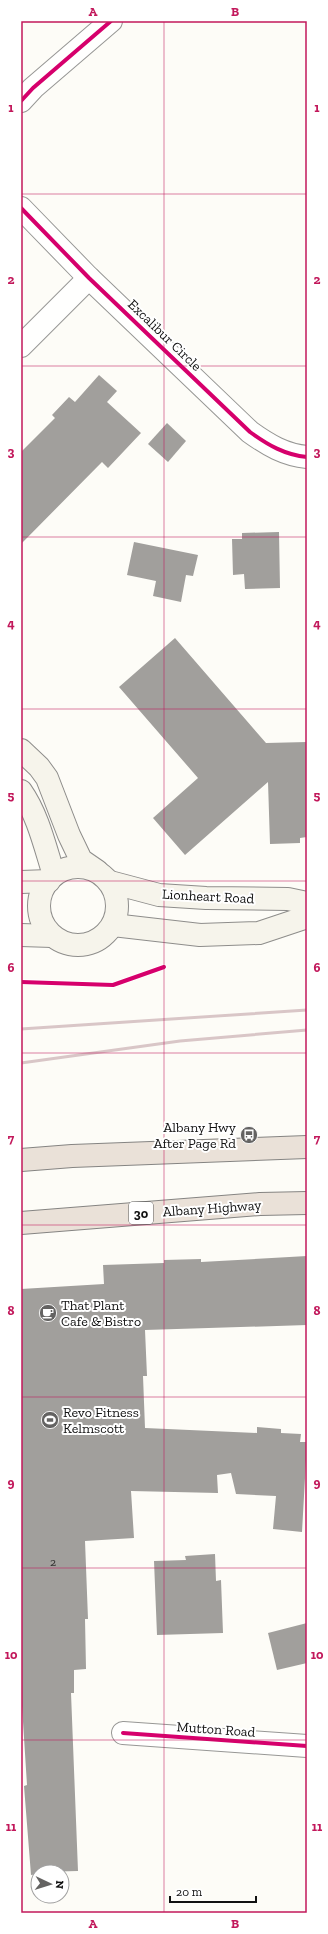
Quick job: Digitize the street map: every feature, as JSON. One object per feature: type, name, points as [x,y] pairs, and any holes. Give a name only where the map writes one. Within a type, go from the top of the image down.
[{"type":"highway","points":[[21,1160],[72,1156],[307,1147]]},
{"type":"highway","name":"Albany Highway","points":[[21,1223],[260,1204],[307,1202]]},
{"type":"main road","points":[[21,750],[39,767],[47,778],[69,835],[81,860],[104,877],[115,892],[118,903],[117,915],[113,925],[106,935],[96,942],[85,946],[73,946],[52,936],[45,928],[39,909],[43,889],[51,878]]},
{"type":"main road","points":[[21,791],[28,801],[35,818],[51,878]]},
{"type":"main road","points":[[21,882],[51,878],[71,868],[84,868],[104,877]]},
{"type":"main road","name":"Lionheart Road","points":[[104,877],[159,895],[206,898],[288,898],[307,903]]},
{"type":"main road","points":[[113,925],[200,935],[259,933],[307,918]]},
{"type":"main road","points":[[21,935],[52,936]]},
{"type":"street","points":[[21,102],[33,88],[111,21]]},
{"type":"street","name":"Excalibur Circle","points":[[21,208],[89,278],[250,432],[282,451],[307,457]]},
{"type":"street","points":[[21,346],[89,278]]},
{"type":"street","name":"Mutton Road","points":[[123,1733],[307,1746]]},
{"type":"building","points":[[99,375],[117,391],[107,402],[141,433],[108,468],[102,462],[21,544],[21,452],[55,418],[52,415],[69,397],[75,402]]},
{"type":"building","points":[[167,423],[186,441],[168,462],[148,444]]},
{"type":"building","points":[[279,532],[280,588],[245,589],[244,574],[233,575],[232,539],[242,539],[242,533]]},
{"type":"building","points":[[134,542],[198,555],[193,576],[186,575],[181,602],[153,596],[156,581],[127,575]]},
{"type":"building","points":[[175,638],[266,743],[307,742],[307,837],[300,838],[300,843],[270,844],[268,782],[185,855],[153,818],[198,778],[119,687]]},
{"type":"building","points":[[307,1256],[307,1325],[145,1330],[147,1376],[143,1376],[145,1428],[257,1433],[257,1427],[281,1429],[281,1433],[301,1434],[300,1442],[307,1442],[302,1532],[273,1529],[276,1496],[236,1494],[231,1473],[217,1475],[218,1493],[131,1491],[134,1538],[85,1541],[88,1619],[85,1619],[86,1669],[74,1670],[74,1693],[71,1693],[78,1871],[70,1871],[70,1864],[30,1864],[24,1786],[27,1785],[21,1690],[21,1289],[104,1284],[103,1265],[164,1263],[164,1260],[201,1259],[201,1262]]},
{"type":"building","points":[[215,1554],[216,1581],[221,1580],[223,1633],[157,1635],[154,1561],[186,1560],[185,1556]]},
{"type":"building","points":[[307,1623],[307,1663],[277,1670],[268,1633]]},
{"type":"railway","points":[[21,1029],[307,1010]]},
{"type":"railway","points":[[21,1063],[180,1041],[307,1030]]},
{"type":"cycle path","points":[[21,101],[33,88],[111,21]]},
{"type":"cycle path","points":[[21,208],[89,278],[250,432],[277,449],[291,454],[307,457]]},
{"type":"cycle path","points":[[21,982],[113,985],[164,967]]},
{"type":"cycle path","points":[[123,1733],[307,1746]]},
{"type":"place","name":"Albany Hwy After Page Rd","points":[[249,1135]]},
{"type":"place","name":"That Plant Cafe & Bistro","points":[[48,1313]]},
{"type":"place","name":"Revo Fitness Kelmscott","points":[[50,1420]]}]
